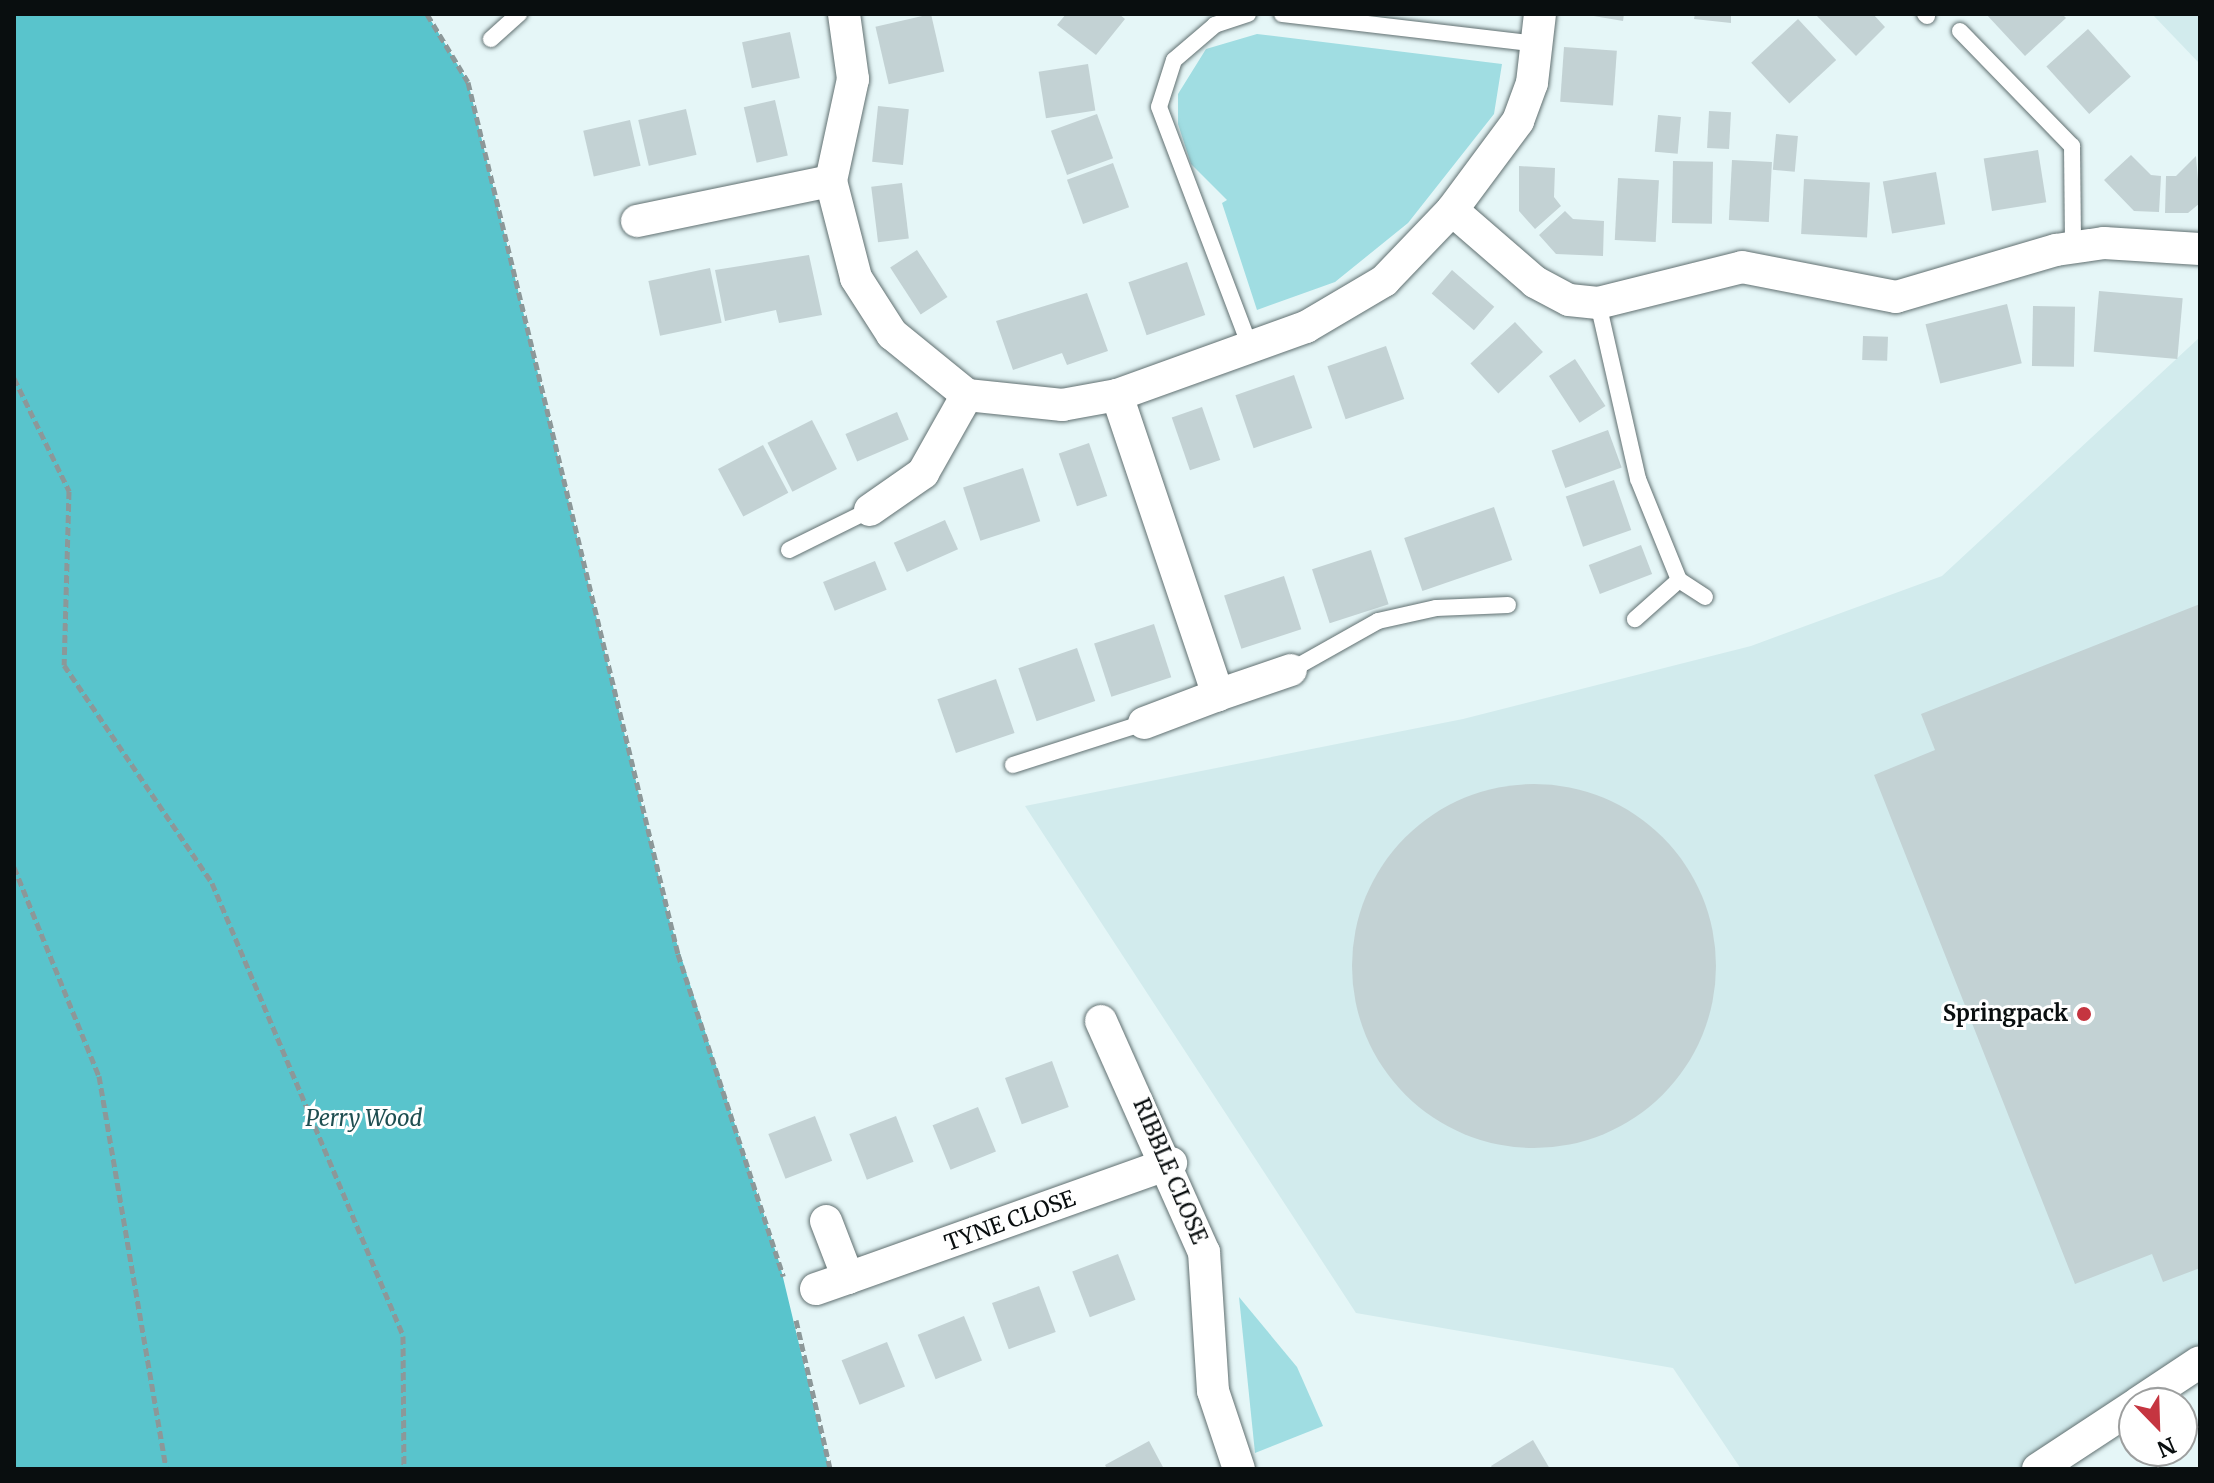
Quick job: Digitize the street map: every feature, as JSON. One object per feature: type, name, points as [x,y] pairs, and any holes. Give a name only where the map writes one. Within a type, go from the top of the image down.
[{"type":"street","points":[[844,14],[853,79],[831,181],[856,278],[872,307],[921,362],[967,395],[1062,405],[1117,395],[1250,347],[1357,299],[1452,210],[1518,121],[1539,29]]},
{"type":"street","points":[[637,221],[831,181]]},
{"type":"street","points":[[1452,210],[1535,282],[1569,300],[1598,303],[1742,267],[1896,297],[2073,247],[2200,249]]},
{"type":"street","points":[[870,510],[923,473],[967,395]]},
{"type":"street","points":[[1117,395],[1218,695]]},
{"type":"street","points":[[1144,723],[1291,670]]},
{"type":"street","name":"RIBBLE CLOSE","points":[[1101,1021],[1171,1163],[1204,1252],[1213,1391],[1239,1469]]},
{"type":"street","name":"TYNE CLOSE","points":[[802,1289],[848,1278],[1171,1163]]},
{"type":"street","points":[[826,1221],[848,1278]]},
{"type":"street","points":[[2162,1387],[2200,1362]]},
{"type":"street","points":[[2038,1469],[2118,1416]]},
{"type":"lane","points":[[491,39],[519,14]]},
{"type":"lane","points":[[1248,14],[1206,31],[1174,60],[1159,107],[1250,347]]},
{"type":"lane","points":[[1282,14],[1539,29]]},
{"type":"lane","points":[[1960,31],[2072,146],[2073,247]]},
{"type":"lane","points":[[1598,303],[1638,479],[1679,580],[1705,597]]},
{"type":"lane","points":[[789,550],[870,510]]},
{"type":"lane","points":[[1635,619],[1679,580]]},
{"type":"lane","points":[[1291,670],[1378,621],[1436,608],[1508,605]]},
{"type":"lane","points":[[1013,765],[1144,723]]},
{"type":"path","points":[[427,14],[468,82],[678,954],[802,1289]]},
{"type":"path","points":[[14,378],[69,491],[64,665],[212,883],[403,1336],[404,1469]]},
{"type":"path","points":[[14,867],[99,1076],[166,1469]]},
{"type":"path","points":[[795,1316],[830,1469]]},
{"type":"shaded area","points":[[2152,14],[2200,14],[2200,64]]},
{"type":"shaded area","points":[[1257,34],[1502,64],[1494,114],[1408,223],[1335,282],[1257,310],[1222,203],[1227,200],[1191,164],[1178,124],[1178,94],[1206,49]]},
{"type":"shaded area","points":[[2200,337],[2200,1362],[2162,1387],[2118,1387],[2118,1416],[2038,1469],[1741,1469],[1673,1368],[1356,1313],[1025,806],[1463,719],[1751,646],[1942,576]]},
{"type":"shaded area","points":[[1239,1297],[1297,1367],[1323,1426],[1255,1453]]},
{"type":"green space","name":"Perry Wood","points":[[14,14],[427,14],[468,82],[669,919],[780,1265],[829,1469],[14,1469]]},
{"type":"building","points":[[931,14],[944,71],[889,84],[875,27]]},
{"type":"building","points":[[1066,14],[1119,14],[1125,19],[1096,55],[1057,25]]},
{"type":"building","points":[[1582,14],[1624,14],[1623,21]]},
{"type":"building","points":[[1695,14],[1731,14],[1731,23],[1694,19]]},
{"type":"building","points":[[1815,14],[1873,14],[1885,27],[1856,56]]},
{"type":"building","points":[[1986,14],[2062,14],[2066,18],[2025,56]]},
{"type":"building","points":[[1798,19],[1836,60],[1789,104],[1751,63]]},
{"type":"building","points":[[2088,29],[2131,77],[2089,114],[2046,66]]},
{"type":"building","points":[[790,32],[800,78],[752,88],[742,42]]},
{"type":"building","points":[[1564,47],[1617,51],[1613,106],[1560,102]]},
{"type":"building","points":[[1088,64],[1095,110],[1046,118],[1039,72]]},
{"type":"building","points":[[775,100],[788,156],[757,163],[744,107]]},
{"type":"building","points":[[878,106],[909,109],[903,165],[872,162]]},
{"type":"building","points":[[686,109],[697,155],[649,166],[638,120]]},
{"type":"building","points":[[1709,111],[1731,112],[1729,149],[1707,148]]},
{"type":"building","points":[[1097,114],[1113,158],[1067,175],[1051,131]]},
{"type":"building","points":[[1658,115],[1681,117],[1678,154],[1655,152]]},
{"type":"building","points":[[630,120],[641,166],[594,177],[583,131]]},
{"type":"building","points":[[1776,134],[1798,136],[1795,172],[1773,170]]},
{"type":"building","points":[[2038,150],[2046,202],[1992,211],[1984,159]]},
{"type":"building","points":[[2131,155],[2151,175],[2161,176],[2159,212],[2134,211],[2104,180]]},
{"type":"building","points":[[2196,156],[2200,203],[2188,213],[2165,213],[2166,176],[2176,176]]},
{"type":"building","points":[[1732,160],[1772,162],[1769,222],[1729,220]]},
{"type":"building","points":[[1673,161],[1713,162],[1712,224],[1672,223]]},
{"type":"building","points":[[1113,163],[1129,207],[1083,224],[1067,180]]},
{"type":"building","points":[[1519,166],[1555,168],[1554,197],[1561,206],[1535,229],[1519,211]]},
{"type":"building","points":[[1936,172],[1945,224],[1892,234],[1883,181]]},
{"type":"building","points":[[1618,178],[1659,180],[1656,242],[1615,240]]},
{"type":"building","points":[[1804,179],[1870,182],[1867,237],[1801,234]]},
{"type":"building","points":[[902,183],[909,239],[878,242],[871,187]]},
{"type":"building","points":[[1565,211],[1573,219],[1604,221],[1603,256],[1556,254],[1539,235]]},
{"type":"building","points":[[917,250],[947,297],[921,314],[890,267]]},
{"type":"building","points":[[809,255],[822,315],[779,323],[776,310],[725,321],[715,270]]},
{"type":"building","points":[[1187,262],[1205,315],[1147,335],[1128,282]]},
{"type":"building","points":[[710,268],[722,323],[660,336],[648,281]]},
{"type":"building","points":[[1452,270],[1494,307],[1474,330],[1432,293]]},
{"type":"building","points":[[2099,291],[2183,298],[2177,359],[2094,352]]},
{"type":"building","points":[[1087,293],[1108,351],[1067,365],[1062,353],[1013,370],[996,321]]},
{"type":"building","points":[[2007,304],[2022,363],[1940,384],[1925,324]]},
{"type":"building","points":[[2033,306],[2075,307],[2074,367],[2032,366]]},
{"type":"building","points":[[1515,322],[1543,352],[1498,394],[1470,364]]},
{"type":"building","points":[[1863,336],[1888,337],[1887,361],[1862,360]]},
{"type":"building","points":[[1386,346],[1404,399],[1346,419],[1327,366]]},
{"type":"building","points":[[1575,359],[1605,406],[1580,423],[1549,376]]},
{"type":"building","points":[[1294,375],[1312,428],[1254,448],[1235,395]]},
{"type":"building","points":[[1202,407],[1220,460],[1190,470],[1172,417]]},
{"type":"building","points":[[897,412],[909,440],[857,461],[845,434]]},
{"type":"building","points":[[812,420],[837,469],[792,492],[767,443]]},
{"type":"building","points":[[1608,430],[1622,468],[1565,488],[1552,451]]},
{"type":"building","points":[[1089,443],[1107,496],[1077,506],[1059,453]]},
{"type":"building","points":[[763,445],[788,493],[743,517],[718,469]]},
{"type":"building","points":[[1023,468],[1040,521],[980,541],[963,487]]},
{"type":"building","points":[[1614,480],[1631,530],[1583,547],[1566,497]]},
{"type":"building","points":[[1494,507],[1512,560],[1422,591],[1404,538]]},
{"type":"building","points":[[945,520],[958,549],[907,572],[894,543]]},
{"type":"building","points":[[1641,545],[1652,574],[1600,594],[1589,565]]},
{"type":"building","points":[[1371,550],[1389,604],[1330,623],[1312,569]]},
{"type":"building","points":[[875,561],[887,590],[835,611],[823,582]]},
{"type":"building","points":[[1284,576],[1301,629],[1241,649],[1224,595]]},
{"type":"building","name":"Springpack","points":[[2200,604],[2200,1268],[2163,1282],[2152,1254],[2075,1284],[1874,775],[1935,750],[1921,714]]},
{"type":"building","points":[[1154,624],[1171,677],[1111,697],[1094,643]]},
{"type":"building","points":[[1077,648],[1095,701],[1037,721],[1018,668]]},
{"type":"building","points":[[996,679],[1015,733],[956,753],[937,699]]},
{"type":"building","points":[[1534,784],[1569,788],[1604,798],[1635,815],[1662,838],[1685,865],[1702,896],[1712,931],[1716,966],[1712,1001],[1702,1036],[1685,1067],[1662,1094],[1635,1117],[1604,1134],[1569,1144],[1534,1148],[1499,1144],[1464,1134],[1433,1117],[1406,1094],[1383,1067],[1366,1036],[1356,1001],[1352,966],[1356,931],[1366,896],[1383,865],[1406,838],[1433,815],[1464,798],[1499,788]]},
{"type":"building","points":[[1052,1061],[1069,1107],[1022,1124],[1005,1078]]},
{"type":"building","points":[[978,1107],[996,1152],[951,1170],[933,1125]]},
{"type":"building","points":[[815,1116],[832,1161],[786,1179],[768,1134]]},
{"type":"building","points":[[896,1116],[914,1162],[867,1180],[849,1134]]},
{"type":"building","points":[[1118,1254],[1136,1300],[1090,1317],[1072,1272]]},
{"type":"building","points":[[1039,1286],[1056,1332],[1009,1349],[992,1303]]},
{"type":"building","points":[[964,1316],[982,1361],[936,1379],[918,1335]]},
{"type":"building","points":[[887,1342],[905,1387],[860,1405],[842,1360]]},
{"type":"building","points":[[1533,1440],[1550,1469],[1493,1469],[1491,1466]]},
{"type":"building","points":[[1149,1441],[1164,1469],[1107,1469],[1105,1465]]},
{"type":"place","name":"Springpack","points":[[2084,1014]]}]
